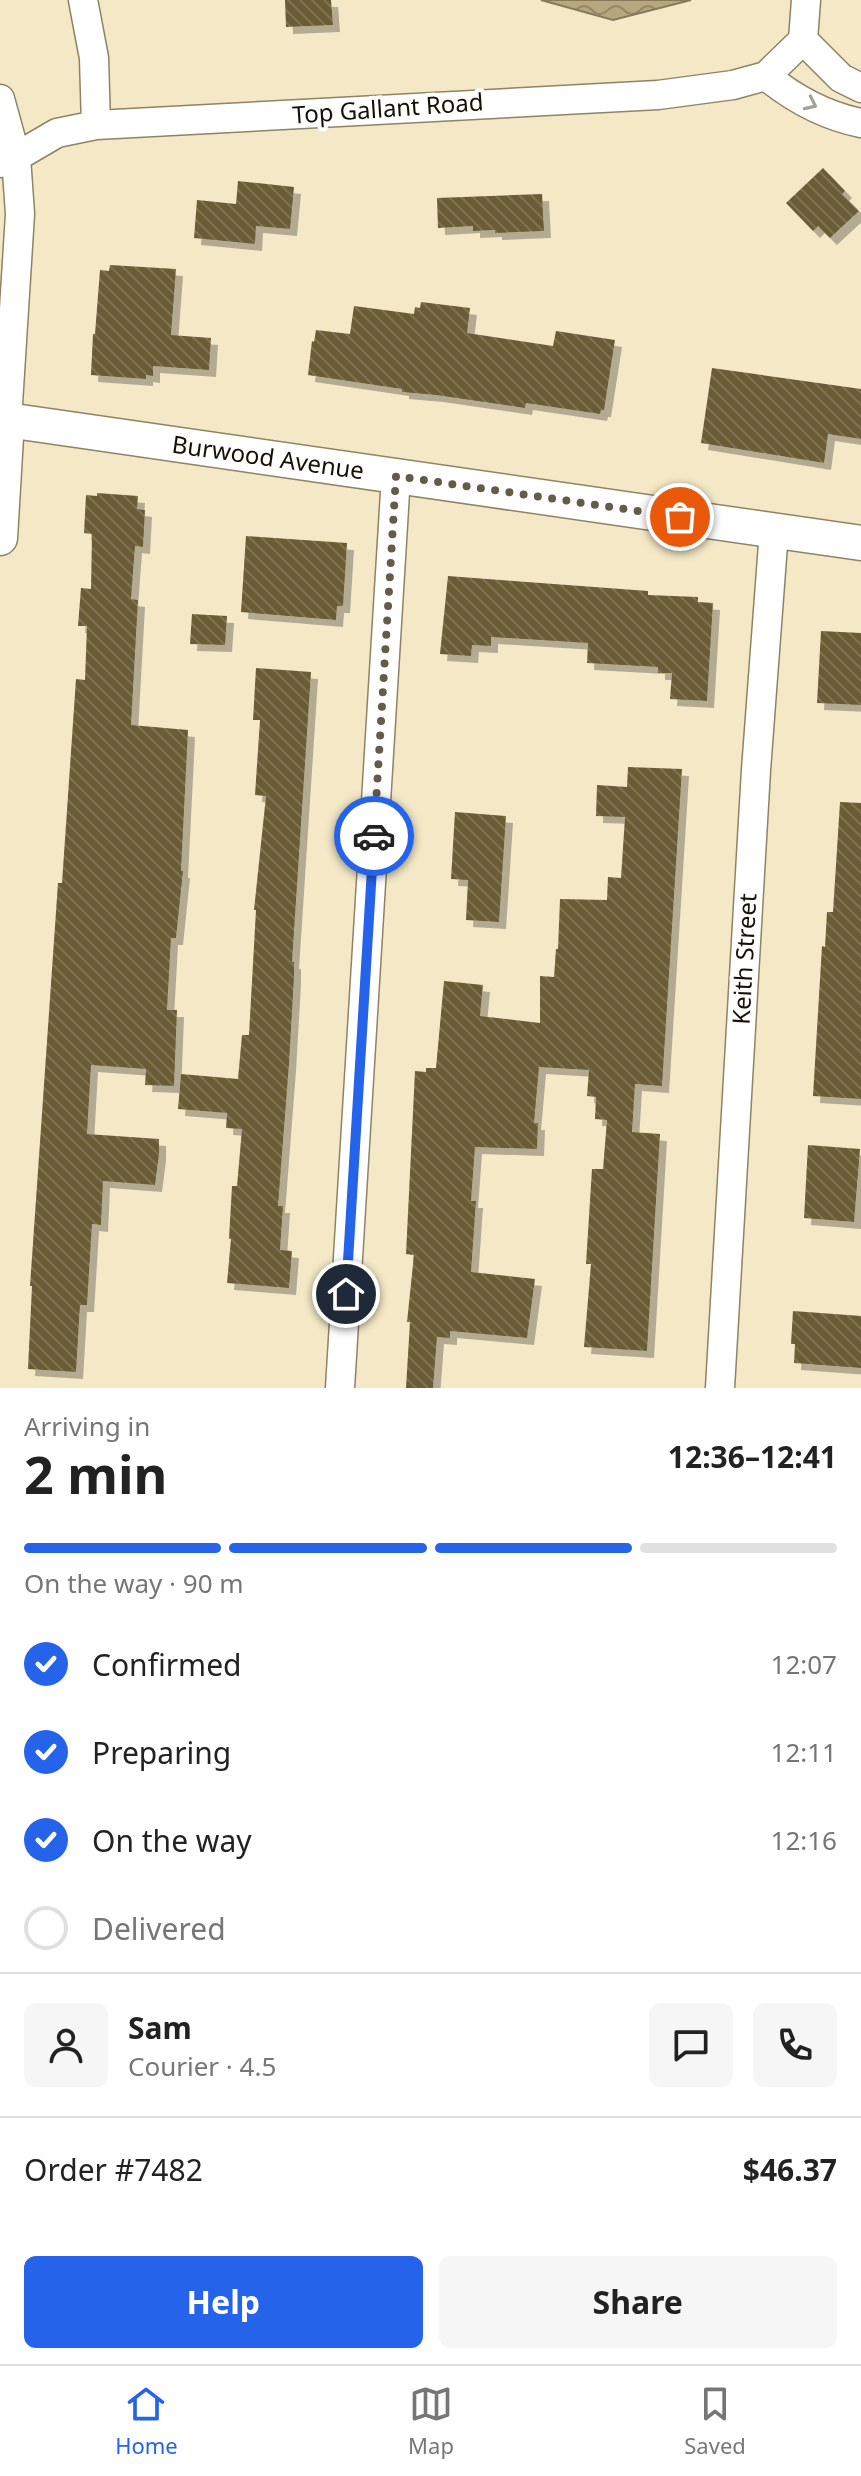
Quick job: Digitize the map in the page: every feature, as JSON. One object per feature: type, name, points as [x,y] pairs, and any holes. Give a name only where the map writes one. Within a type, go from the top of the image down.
[{"type":"street","points":[[83,0],[94,58],[96,125]]},
{"type":"street","points":[[806,0],[803,40],[766,76],[803,101],[861,123]]},
{"type":"street","points":[[803,40],[841,78],[861,88]]},
{"type":"street","name":"Top Gallant Road","points":[[8,160],[57,133],[96,125],[658,95],[733,85],[766,76]]},
{"type":"street","points":[[0,99],[19,238],[0,538]]},
{"type":"street","name":"Burwood Avenue","points":[[7,420],[861,543]]},
{"type":"street","points":[[340,1388],[396,476]]},
{"type":"street","name":"Keith Street","points":[[720,1388],[751,844],[774,531]]},
{"type":"water","points":[[541,0],[691,0],[613,20]]},
{"type":"building","points":[[285,0],[331,0],[333,25],[286,27]]},
{"type":"building","points":[[823,168],[859,211],[830,238],[818,226],[813,231],[786,203]]},
{"type":"building","points":[[238,181],[294,187],[290,229],[256,226],[255,244],[194,238],[197,200],[236,204]]},
{"type":"building","points":[[542,194],[544,231],[495,233],[495,230],[473,231],[473,226],[438,228],[437,198]]},
{"type":"building","points":[[110,265],[176,269],[171,335],[211,338],[209,370],[153,366],[153,376],[146,375],[146,379],[91,375],[100,270],[109,271]]},
{"type":"building","points":[[421,302],[470,308],[467,333],[553,346],[556,331],[615,340],[604,410],[600,414],[526,403],[525,408],[402,392],[402,389],[308,375],[316,330],[350,334],[354,306],[414,314],[415,307],[420,308]]},
{"type":"building","points":[[712,368],[861,389],[861,439],[828,434],[824,463],[701,443]]},
{"type":"building","points":[[97,493],[138,496],[137,509],[145,510],[143,547],[135,546],[131,599],[138,600],[131,725],[188,730],[183,871],[176,938],[171,938],[167,1010],[177,1010],[174,1086],[145,1085],[146,1069],[91,1065],[87,1134],[159,1139],[159,1154],[155,1185],[103,1181],[101,1225],[92,1224],[87,1305],[80,1305],[76,1372],[28,1369],[30,1286],[58,883],[62,883],[76,679],[85,680],[87,626],[78,626],[81,588],[91,589],[92,534],[84,533],[86,495],[97,496]]},
{"type":"building","points":[[246,536],[347,543],[343,606],[337,606],[336,620],[241,612]]},
{"type":"building","points":[[448,576],[648,591],[648,595],[698,597],[698,602],[713,603],[707,701],[670,699],[672,673],[658,673],[658,667],[587,663],[588,643],[491,637],[491,646],[472,645],[471,656],[440,654]]},
{"type":"building","points":[[192,614],[227,616],[225,645],[190,644]]},
{"type":"building","points":[[821,631],[861,633],[861,705],[817,703]]},
{"type":"building","points":[[256,668],[311,672],[278,1206],[283,1206],[280,1250],[292,1251],[289,1288],[227,1283],[232,1186],[237,1186],[242,1129],[226,1128],[227,1113],[178,1109],[181,1074],[238,1079],[242,1035],[249,1035],[254,910],[266,796],[255,795],[260,720],[253,720]]},
{"type":"building","points":[[628,767],[682,769],[662,1086],[635,1084],[632,1132],[660,1134],[647,1351],[584,1347],[591,1264],[586,1264],[592,1169],[603,1169],[607,1120],[595,1119],[596,1097],[587,1096],[589,1070],[539,1067],[534,1123],[538,1123],[537,1149],[475,1147],[471,1201],[476,1201],[471,1272],[535,1279],[527,1338],[450,1331],[450,1338],[437,1337],[433,1388],[406,1388],[410,1322],[407,1322],[414,1255],[406,1254],[415,1071],[426,1072],[426,1068],[436,1068],[444,981],[483,985],[480,1016],[540,1023],[540,976],[554,977],[560,899],[607,900],[608,877],[621,878],[625,817],[596,816],[597,785],[627,787]]},
{"type":"building","points":[[840,802],[861,803],[861,1099],[813,1096],[822,946],[825,947],[827,912],[833,912]]},
{"type":"building","points":[[455,812],[506,816],[499,922],[466,920],[468,880],[451,879]]},
{"type":"building","points":[[808,1145],[860,1149],[854,1222],[804,1218]]},
{"type":"building","points":[[793,1311],[861,1316],[861,1368],[794,1363],[795,1344],[791,1344]]},
{"type":"way so far","points":[[374,836],[396,476],[680,517]]},
{"type":"route","points":[[346,1294],[374,836]]}]
